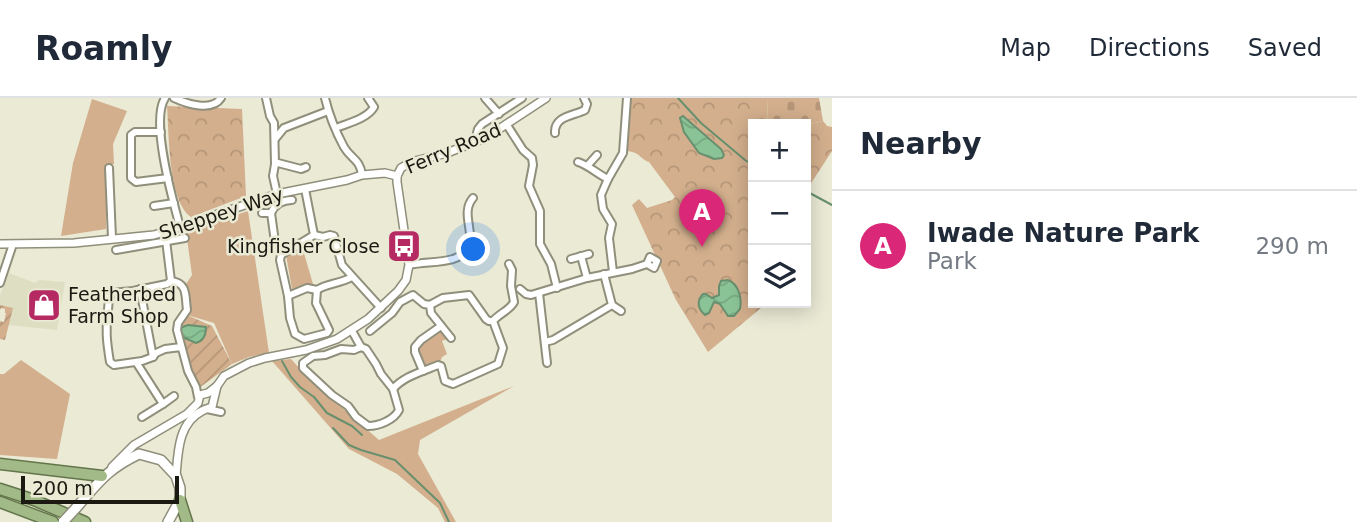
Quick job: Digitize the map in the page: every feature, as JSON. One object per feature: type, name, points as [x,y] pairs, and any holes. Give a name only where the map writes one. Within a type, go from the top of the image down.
[{"type":"highway","points":[[0,464],[102,476]]},
{"type":"highway","points":[[0,489],[85,522]]},
{"type":"highway","points":[[180,500],[187,522]]},
{"type":"highway","points":[[0,502],[53,522]]},
{"type":"main road","points":[[63,522],[102,476],[118,464],[139,454],[162,460],[176,476],[180,500],[168,522]]},
{"type":"street","points":[[165,98],[161,132],[180,228]]},
{"type":"street","points":[[174,98],[187,104],[213,105],[219,103],[221,98]]},
{"type":"street","points":[[266,98],[274,123],[273,176],[277,194]]},
{"type":"street","points":[[325,98],[345,150],[359,163],[362,175]]},
{"type":"street","points":[[336,128],[372,111],[374,107],[368,98]]},
{"type":"street","points":[[485,98],[499,114]]},
{"type":"street","points":[[475,141],[482,124],[523,98]]},
{"type":"street","points":[[555,133],[559,120],[585,110],[587,104],[584,98]]},
{"type":"street","points":[[613,272],[609,238],[611,222],[601,200],[603,189],[624,148],[626,98]]},
{"type":"street","name":"Ferry Road","points":[[397,176],[401,169],[411,162],[447,153],[487,137],[542,99]]},
{"type":"street","points":[[275,139],[284,128],[328,111]]},
{"type":"street","points":[[274,123],[284,128]]},
{"type":"street","points":[[507,125],[523,150],[532,158],[529,186],[540,211],[536,223],[540,244],[551,264],[557,288]]},
{"type":"street","points":[[161,132],[135,132],[131,135],[131,178],[136,182],[168,178]]},
{"type":"street","points":[[588,165],[597,155]]},
{"type":"street","points":[[578,162],[588,165],[608,179]]},
{"type":"street","points":[[275,164],[301,169],[306,167]]},
{"type":"street","points":[[0,244],[74,243],[112,238],[107,206],[109,168]]},
{"type":"street","name":"Sheppey Way","points":[[112,238],[180,228],[277,194],[362,175],[385,173],[397,176]]},
{"type":"street","points":[[102,476],[134,445],[187,414],[224,376],[249,363],[337,340],[381,308],[402,286],[408,275],[397,176]]},
{"type":"street","points":[[305,189],[314,235]]},
{"type":"street","points":[[292,200],[279,203],[271,213],[293,330],[303,339],[327,333],[329,330],[316,303],[317,290]]},
{"type":"street","points":[[409,265],[447,260],[465,253],[471,243],[467,208],[469,200]]},
{"type":"street","points":[[154,206],[174,203]]},
{"type":"street","points":[[262,213],[271,213]]},
{"type":"street","points":[[164,232],[171,281]]},
{"type":"street","points":[[281,255],[314,235],[334,236],[342,265],[381,308]]},
{"type":"street","points":[[116,250],[185,238]]},
{"type":"street","points":[[0,284],[13,244]]},
{"type":"street","points":[[571,259],[589,254]]},
{"type":"street","points":[[581,256],[587,278]]},
{"type":"street","points":[[493,321],[514,302],[509,264]]},
{"type":"street","points":[[520,289],[526,294],[539,293],[564,284],[647,264]]},
{"type":"street","points":[[604,274],[612,305],[621,311]]},
{"type":"street","points":[[288,296],[307,288],[317,290],[352,277]]},
{"type":"street","points":[[181,347],[165,349],[153,357],[136,362],[114,365],[110,362],[106,318],[108,297],[111,293],[167,284],[171,281],[180,282],[187,310],[178,323],[177,330],[188,371],[202,397],[200,407],[206,409]]},
{"type":"street","points":[[140,289],[153,357]]},
{"type":"street","points":[[539,293],[547,363]]},
{"type":"street","points":[[370,331],[396,310],[400,302],[413,295],[424,304],[430,305],[443,298],[469,295],[486,319],[493,321]]},
{"type":"street","points":[[430,305],[431,313],[451,338]]},
{"type":"street","points":[[545,342],[553,340],[612,305]]},
{"type":"street","points":[[393,389],[407,377],[438,365],[441,366],[445,381],[453,384],[498,364],[503,348],[493,321]]},
{"type":"street","points":[[423,372],[415,347],[441,326]]},
{"type":"street","points":[[352,331],[393,389],[399,410],[396,416],[377,425],[368,426],[356,417],[348,406],[303,368],[303,363],[313,356],[361,347]]},
{"type":"street","points":[[136,362],[163,404]]},
{"type":"street","points":[[176,476],[181,435],[192,420],[212,407],[217,386]]},
{"type":"street","points":[[142,417],[174,396]]},
{"type":"street","points":[[202,397],[212,396],[214,401]]},
{"type":"shaded area","points":[[9,273],[35,283],[39,280],[65,282],[57,330],[8,325],[12,308],[0,305],[0,295]]},
{"type":"green space","points":[[630,98],[767,98],[768,119],[748,119],[748,308],[761,308],[708,352],[676,300],[632,205],[639,199],[647,208],[675,197],[649,162],[628,151]]},
{"type":"green space","points":[[767,98],[819,98],[823,121],[811,124],[811,119],[768,119]]},
{"type":"green space","points":[[92,99],[127,111],[113,144],[114,164],[106,165],[106,229],[61,236],[73,163]]},
{"type":"green space","points":[[167,106],[242,109],[246,196],[191,217],[183,209],[171,166]]},
{"type":"green space","points":[[823,121],[832,127],[832,151],[811,183],[811,182],[811,124]]},
{"type":"green space","points":[[248,211],[269,353],[232,364],[214,323],[187,315],[190,310],[186,284],[192,275],[186,231]]},
{"type":"green space","points":[[303,250],[313,284],[292,289],[286,255]]},
{"type":"green space","points":[[0,305],[13,308],[5,340],[0,339],[0,321],[4,322],[6,313],[5,309],[0,310]]},
{"type":"green space","points":[[187,315],[212,326],[232,364],[199,388],[179,336],[180,325]],"holes":[[[188,325],[200,327],[199,342],[189,341]]]},
{"type":"green space","points":[[439,332],[447,339],[442,341],[447,354],[439,364],[427,368],[418,348]]},
{"type":"green space","points":[[291,359],[309,379],[379,440],[514,386],[420,440],[418,454],[456,522],[445,522],[438,508],[397,474],[349,449],[272,361]]},
{"type":"green space","points":[[21,360],[70,394],[57,459],[0,455],[0,374],[4,374]]},
{"type":"water","points":[[683,116],[721,149],[724,155],[722,158],[714,159],[699,153],[684,132],[680,118]]},
{"type":"water","points":[[728,280],[739,292],[740,309],[734,316],[728,316],[720,304],[714,302],[709,313],[705,315],[699,305],[699,299],[703,294],[712,298],[719,295],[721,281]]},
{"type":"water","points":[[188,325],[206,327],[201,341],[196,343],[182,337],[180,328]]},
{"type":"waterway","points":[[678,98],[701,123],[748,162]]},
{"type":"waterway","points":[[811,194],[832,205]]},
{"type":"waterway","points":[[282,361],[291,377],[314,397],[327,413],[352,426],[362,435]]},
{"type":"waterway","points":[[333,428],[349,445],[395,460],[440,503],[449,522]]},
{"type":"place","name":"Kingfisher Close","points":[[404,246]]},
{"type":"place","name":"Iwade Nature Park","points":[[702,247]]},
{"type":"place","name":"Featherbed Farm Shop","points":[[44,305]]}]
